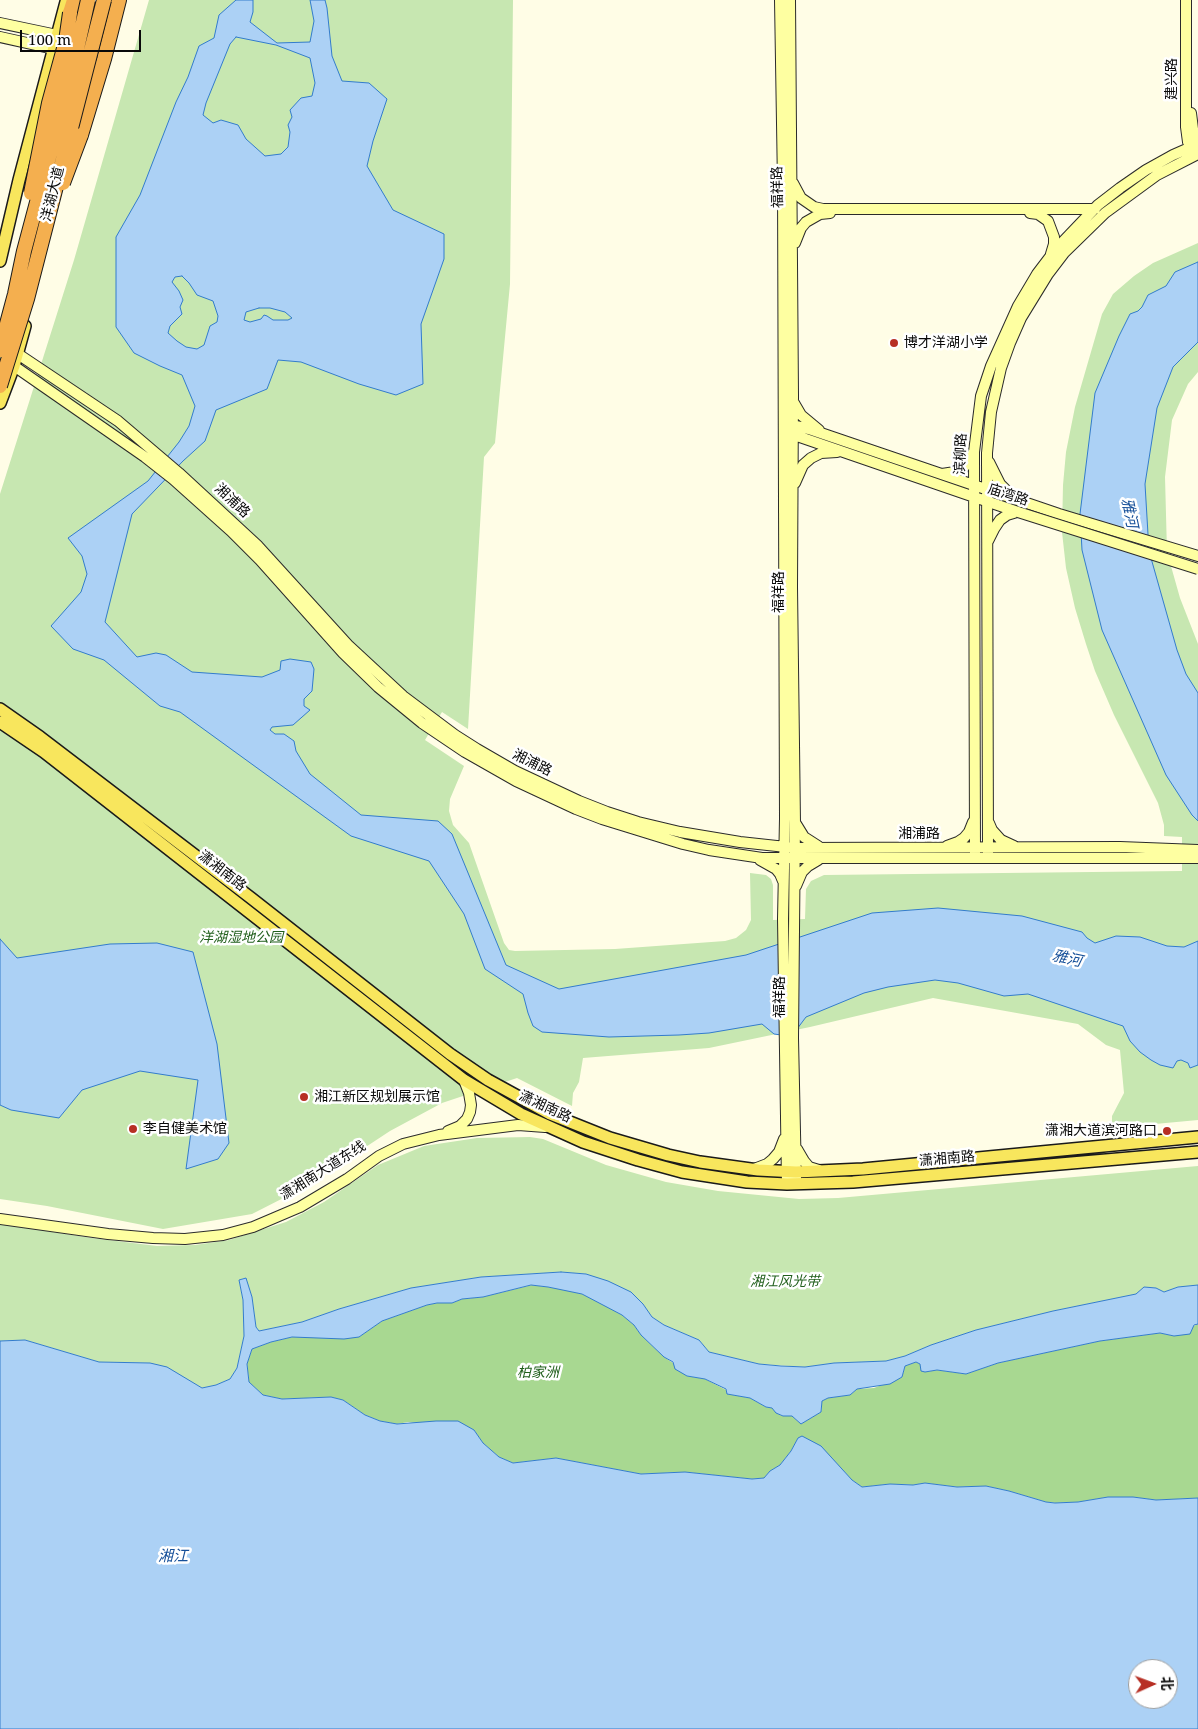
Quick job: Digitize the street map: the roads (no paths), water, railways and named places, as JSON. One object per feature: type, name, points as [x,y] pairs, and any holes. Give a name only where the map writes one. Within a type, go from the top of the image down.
[{"type":"highway","points":[[24,251],[26,221],[35,168],[74,0]]},
{"type":"highway","name":"洋湖大道","points":[[0,350],[72,71],[88,0]]},
{"type":"highway","name":"洋湖大道","points":[[0,386],[37,262],[104,0]]},
{"type":"highway","points":[[37,262],[53,209],[83,128],[119,0]]},
{"type":"main road","points":[[0,261],[67,0]]},
{"type":"main road","points":[[0,404],[18,353],[109,0]]},
{"type":"main road","name":"福祥路","points":[[780,0],[788,429],[790,859],[794,897],[788,917]]},
{"type":"main road","name":"福祥路","points":[[790,0],[793,394],[788,429],[792,489],[790,818]]},
{"type":"main road","name":"建兴路","points":[[1186,0],[1189,123],[1196,148]]},
{"type":"main road","points":[[1174,155],[1182,145],[1189,123],[1192,0]]},
{"type":"main road","points":[[0,23],[57,35]]},
{"type":"main road","points":[[0,37],[54,48]]},
{"type":"main road","points":[[1189,123],[1198,129]]},
{"type":"main road","name":"滨柳路","points":[[975,859],[974,447],[982,396],[991,366],[1018,306],[1037,274],[1073,230],[1095,208],[1146,170],[1174,155],[1196,148]]},
{"type":"main road","name":"滨柳路","points":[[988,859],[987,449],[1001,368],[1021,318],[1048,274],[1064,253],[1105,213],[1196,148]]},
{"type":"main road","points":[[792,176],[793,185],[801,198],[814,207],[823,209],[1095,208]]},
{"type":"main road","points":[[792,254],[801,228],[812,217],[820,214],[1031,213],[1044,217],[1051,229],[1054,244],[1050,258]]},
{"type":"main road","name":"湘浦路","points":[[0,344],[18,353],[118,421],[152,456],[258,546],[363,660],[403,696],[455,735],[515,771],[607,812],[680,832],[790,847],[1120,848],[1198,858]]},
{"type":"main road","name":"湘浦路","points":[[0,358],[152,456]]},
{"type":"main road","points":[[793,394],[797,410],[801,415],[829,436]]},
{"type":"main road","name":"庙湾路","points":[[788,429],[829,436],[1020,501],[1198,556]]},
{"type":"main road","name":"庙湾路","points":[[788,429],[850,454],[987,503],[1198,568]]},
{"type":"main road","points":[[938,474],[947,474],[962,468],[972,456],[974,447]]},
{"type":"main road","points":[[987,449],[990,463],[1000,484],[1007,493],[1020,501]]},
{"type":"main road","points":[[792,489],[804,465],[812,458],[821,453],[850,454]]},
{"type":"main road","name":"湘浦路","points":[[176,476],[254,554],[343,653],[378,687],[422,723],[465,752],[516,781],[602,819],[701,848],[749,857],[790,859],[988,859],[1178,854],[1198,850]]},
{"type":"main road","points":[[940,486],[962,499],[971,516],[974,533]]},
{"type":"main road","points":[[987,547],[990,537],[1000,520],[1007,515],[1018,512]]},
{"type":"main road","name":"潇湘南路","points":[[0,709],[40,737],[251,898],[450,1054],[488,1080],[550,1114],[610,1138],[668,1155],[747,1169],[792,1172],[872,1168],[1198,1138]]},
{"type":"main road","name":"潇湘南路","points":[[0,722],[44,752],[464,1080],[522,1114],[599,1148],[661,1167],[747,1182],[792,1184],[853,1182],[1198,1152]]},
{"type":"main road","points":[[937,848],[951,845],[964,838],[973,824],[974,816]]},
{"type":"main road","points":[[988,817],[992,830],[1001,840],[1022,848]]},
{"type":"main road","points":[[757,844],[765,844],[777,838],[790,818],[804,837],[816,846],[827,848]]},
{"type":"main road","points":[[749,857],[776,868],[780,874],[784,893]]},
{"type":"main road","name":"福祥路","points":[[790,859],[784,893],[788,917],[789,1040],[786,1123],[792,1184]]},
{"type":"main road","points":[[794,897],[798,879],[802,872],[814,862],[826,859]]},
{"type":"main road","name":"福祥路","points":[[789,1040],[796,1141],[792,1172]]},
{"type":"main road","name":"潇湘南大道东线","points":[[0,1217],[101,1230],[172,1236],[205,1234],[242,1227],[294,1207],[382,1151],[403,1141],[426,1134],[445,1132],[460,1126],[467,1119],[472,1105],[470,1093],[464,1080]]},
{"type":"main road","points":[[747,1169],[761,1167],[773,1159],[783,1145],[786,1123]]},
{"type":"main road","name":"潇湘南大道东线","points":[[0,1217],[108,1234],[160,1239],[185,1239],[223,1235],[254,1226],[300,1208],[379,1156],[403,1144],[422,1138],[518,1125],[555,1129]]},
{"type":"main road","points":[[796,1141],[797,1150],[804,1161],[810,1166],[825,1170]]},
{"type":"water","name":"雅河","points":[[236,0],[253,0],[253,12],[250,22],[277,43],[310,42],[314,21],[310,0],[325,0],[332,56],[342,81],[369,83],[387,99],[367,166],[393,210],[444,234],[444,259],[421,324],[423,384],[396,395],[359,384],[301,362],[278,360],[267,389],[216,410],[205,441],[132,514],[105,622],[137,657],[156,653],[166,655],[192,672],[262,677],[280,670],[281,661],[290,659],[311,662],[314,669],[312,691],[304,699],[304,706],[310,710],[293,725],[272,727],[270,730],[275,734],[284,734],[294,741],[296,751],[310,774],[361,815],[438,821],[452,834],[506,965],[559,989],[746,955],[872,913],[938,908],[1022,916],[1082,932],[1095,943],[1116,936],[1140,937],[1167,946],[1184,947],[1198,941],[1198,1065],[1190,1068],[1188,1063],[1181,1060],[1177,1061],[1173,1068],[1160,1065],[1140,1052],[1130,1041],[1123,1026],[1028,994],[1004,996],[958,983],[935,980],[888,987],[864,993],[806,1017],[797,1029],[781,1035],[774,1034],[762,1024],[709,1033],[679,1035],[609,1037],[542,1032],[533,1026],[523,994],[485,969],[464,914],[429,861],[351,836],[180,712],[160,706],[104,660],[73,649],[51,626],[81,592],[87,574],[82,556],[68,538],[148,481],[179,442],[189,426],[195,406],[182,375],[134,353],[116,327],[116,237],[140,195],[199,46],[214,38],[219,15]],"holes":[[[236,37],[276,45],[310,58],[315,83],[312,96],[301,98],[290,110],[292,117],[288,125],[290,132],[288,147],[281,154],[265,156],[246,139],[238,125],[221,120],[213,123],[203,115],[230,44]],[[182,276],[197,295],[213,301],[218,316],[217,322],[210,326],[204,345],[197,349],[186,347],[168,333],[170,326],[182,314],[180,307],[183,300],[172,282],[175,277]],[[259,308],[270,308],[285,312],[292,318],[288,320],[273,320],[264,315],[261,319],[250,322],[244,320],[246,312]]]},
{"type":"water","name":"雅河","points":[[1198,262],[1198,342],[1173,367],[1157,408],[1145,484],[1149,551],[1177,650],[1186,674],[1198,693],[1198,821],[1166,775],[1102,630],[1082,550],[1080,514],[1095,393],[1119,336],[1130,314],[1142,307],[1148,295],[1166,286],[1175,272]]},
{"type":"water","points":[[0,939],[17,958],[110,944],[157,943],[193,952],[217,1044],[229,1143],[218,1159],[186,1169],[198,1080],[140,1071],[82,1090],[59,1118],[11,1110],[0,1105]]},
{"type":"water","name":"湘江","points":[[561,1272],[586,1274],[608,1281],[631,1292],[652,1317],[664,1325],[699,1340],[709,1352],[759,1364],[805,1367],[834,1363],[886,1361],[976,1330],[1053,1311],[1136,1294],[1144,1287],[1156,1288],[1164,1292],[1178,1287],[1198,1285],[1198,1324],[1194,1325],[1190,1334],[1174,1336],[1160,1333],[1100,1341],[998,1363],[966,1374],[937,1370],[925,1372],[921,1371],[920,1364],[916,1362],[905,1366],[902,1377],[890,1384],[857,1389],[850,1395],[828,1398],[822,1401],[821,1412],[801,1424],[792,1416],[783,1416],[776,1413],[772,1408],[766,1407],[750,1398],[727,1394],[726,1389],[705,1379],[687,1376],[675,1369],[673,1362],[664,1357],[622,1315],[582,1294],[531,1285],[483,1297],[462,1299],[452,1303],[427,1305],[382,1321],[359,1337],[344,1339],[292,1337],[271,1342],[252,1349],[247,1364],[249,1382],[263,1395],[282,1399],[331,1397],[343,1400],[365,1415],[380,1421],[397,1424],[458,1421],[474,1430],[483,1443],[499,1457],[513,1463],[556,1458],[641,1474],[685,1472],[752,1479],[764,1478],[770,1471],[780,1465],[798,1438],[802,1436],[821,1446],[852,1480],[862,1487],[925,1483],[957,1487],[986,1486],[1055,1503],[1078,1502],[1108,1497],[1133,1497],[1156,1500],[1198,1498],[1198,1729],[0,1729],[0,1341],[25,1340],[99,1362],[150,1363],[167,1367],[202,1388],[230,1379],[237,1368],[244,1336],[243,1300],[239,1280],[246,1278],[252,1297],[256,1327],[259,1331],[302,1322],[411,1288],[481,1277]]},
{"type":"place","name":"博才洋湖小学","points":[[894,343]]},
{"type":"place","name":"湘江新区规划展示馆","points":[[304,1097]]},
{"type":"place","name":"李自健美术馆","points":[[133,1129]]},
{"type":"place","name":"潇湘大道滨河路口","points":[[1167,1131]]},
{"type":"park label","name":"洋湖湿地公园","points":[[241,938]]},
{"type":"park label","name":"湘江风光带","points":[[785,1282]]},
{"type":"park label","name":"柏家洲","points":[[538,1373]]}]
